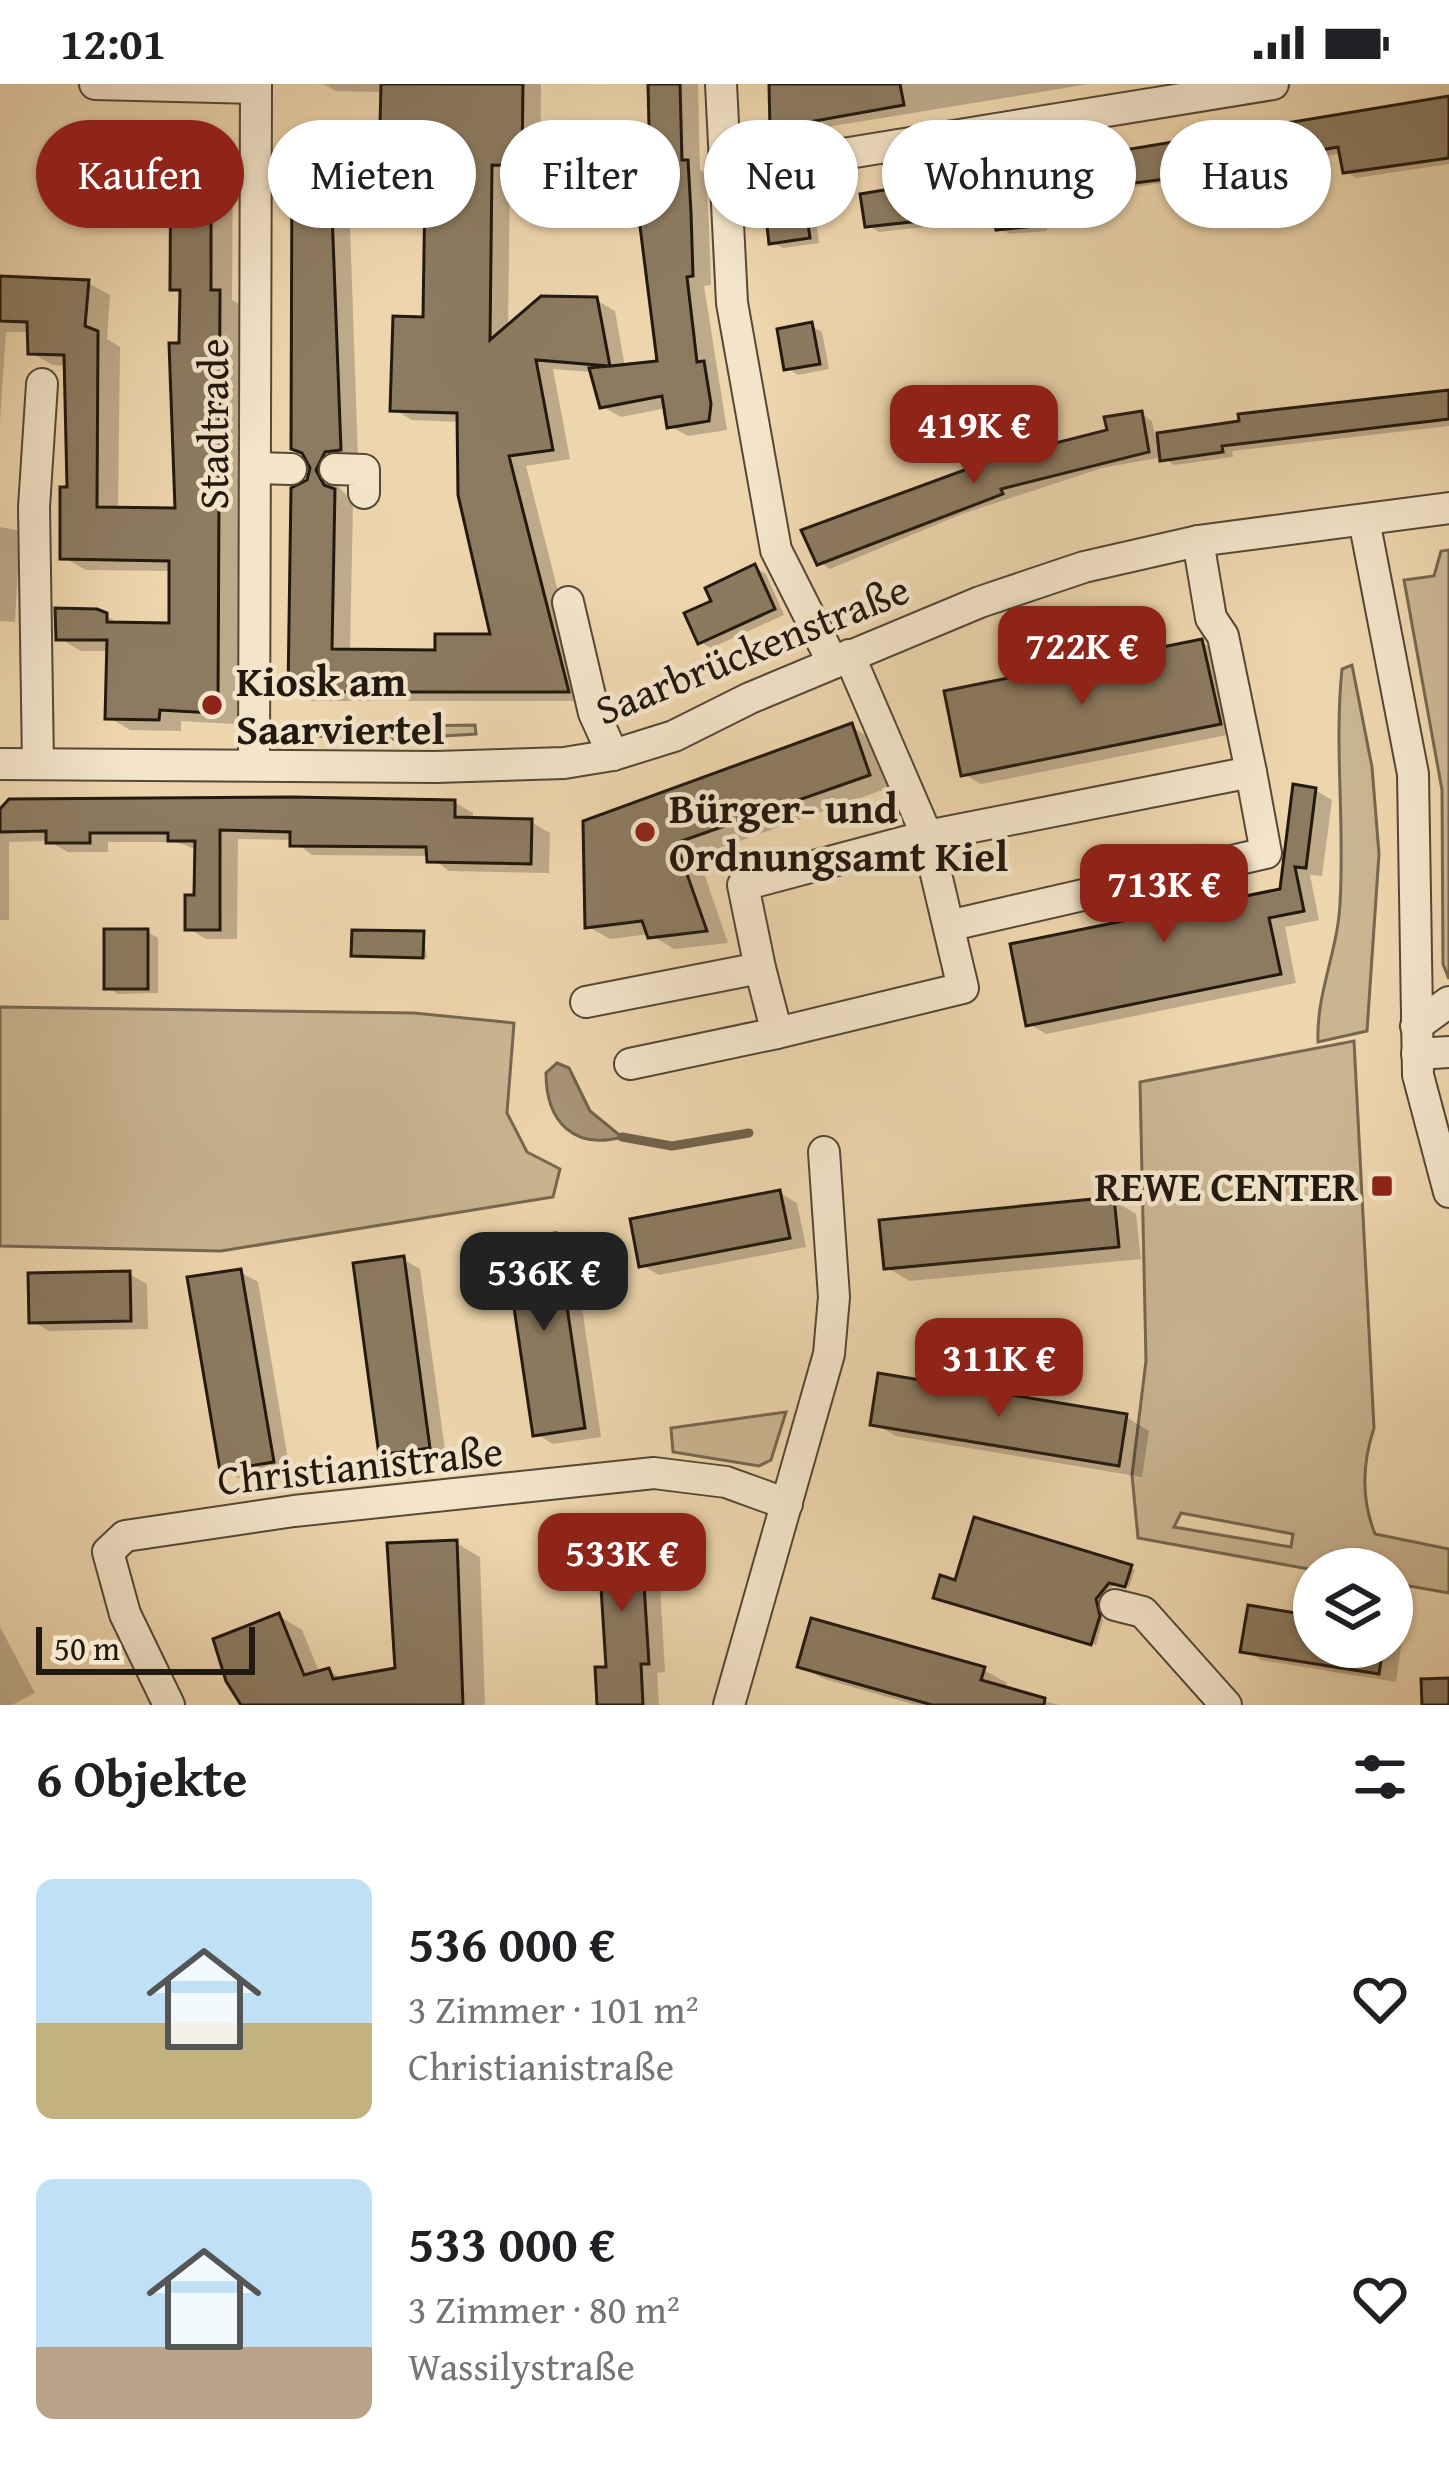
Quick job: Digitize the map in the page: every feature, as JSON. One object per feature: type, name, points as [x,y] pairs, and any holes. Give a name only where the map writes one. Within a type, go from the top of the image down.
[{"type":"street","points":[[95,84],[256,86]]},
{"type":"street","points":[[721,84],[723,120]]},
{"type":"street","points":[[858,152],[1273,84]]},
{"type":"street","name":"Stadtrade","points":[[254,764],[256,86]]},
{"type":"street","points":[[630,1064],[963,988],[952,925],[927,836],[841,659],[776,550],[732,303],[729,228]]},
{"type":"street","points":[[38,764],[34,507],[42,384]]},
{"type":"street","points":[[255,468],[291,469]]},
{"type":"street","points":[[335,469],[364,470],[364,493]]},
{"type":"street","name":"Saarbrückenstraße","points":[[0,764],[436,767],[564,763],[614,755],[674,736],[841,659],[1019,588],[1127,555],[1449,508]]},
{"type":"street","points":[[1364,520],[1416,804],[1416,1040],[1424,1101],[1449,1192]]},
{"type":"street","points":[[952,925],[1267,853],[1223,636],[1211,618],[1198,541]]},
{"type":"street","points":[[568,602],[594,713],[614,755]]},
{"type":"street","points":[[777,1033],[742,885],[927,836],[1251,772]]},
{"type":"street","points":[[586,1002],[760,968]]},
{"type":"street","points":[[1416,1040],[1449,1003]]},
{"type":"street","points":[[1416,1040],[1449,1052]]},
{"type":"street","points":[[729,1705],[829,1354],[834,1297],[824,1151]]},
{"type":"street","name":"Christianistraße","points":[[169,1705],[139,1648],[108,1552],[125,1536],[295,1511],[654,1473],[726,1481],[787,1504]]},
{"type":"street","points":[[1115,1604],[1143,1612],[1226,1705]]},
{"type":"shaded area","points":[[1449,550],[1449,979],[1443,964],[1442,790],[1404,580],[1434,576],[1441,551]]},
{"type":"shaded area","points":[[1352,665],[1372,767],[1379,854],[1367,1031],[1318,1042],[1320,1006],[1340,903],[1342,669]]},
{"type":"shaded area","points":[[475,725],[476,734],[380,740],[332,738],[286,728]]},
{"type":"shaded area","points":[[0,1007],[414,1013],[514,1023],[507,1113],[527,1152],[560,1169],[553,1197],[221,1251],[0,1246]]},
{"type":"shaded area","points":[[1354,1041],[1374,1428],[1365,1468],[1367,1508],[1375,1534],[1449,1549],[1449,1593],[1413,1587],[1413,1548],[1293,1548],[1293,1566],[1138,1538],[1132,1475],[1146,1361],[1140,1082]],"holes":[[[1181,1513],[1293,1534],[1291,1547],[1174,1527]]]},
{"type":"shaded area","points":[[557,1063],[569,1068],[590,1111],[622,1137],[590,1140],[566,1129],[547,1091],[546,1073]]},
{"type":"shaded area","points":[[786,1412],[771,1460],[759,1466],[673,1452],[671,1428]]},
{"type":"building","points":[[381,84],[523,84],[523,120],[500,120],[500,165],[492,165],[490,340],[541,296],[597,297],[610,366],[657,361],[640,228],[680,228],[680,120],[649,120],[648,84],[680,84],[682,160],[688,160],[691,213],[693,276],[687,277],[697,362],[704,361],[711,404],[709,421],[667,428],[662,396],[600,408],[589,368],[609,366],[536,360],[553,450],[509,456],[569,692],[288,692],[291,488],[307,480],[310,468],[302,453],[291,449],[292,228],[333,228],[341,450],[325,452],[316,470],[324,485],[335,489],[332,649],[435,650],[435,634],[490,634],[458,495],[457,413],[390,411],[393,316],[423,317],[424,228],[476,228],[476,120],[380,120]]},
{"type":"building","points":[[769,84],[900,84],[904,105],[820,120],[770,120]]},
{"type":"building","points":[[1449,96],[1449,158],[1343,173],[1338,147],[1331,148],[1331,120],[1305,120]]},
{"type":"building","points":[[1160,144],[1160,180],[1136,183],[1136,148]]},
{"type":"building","points":[[882,190],[882,225],[865,227],[860,194]]},
{"type":"building","points":[[170,228],[211,228],[211,290],[220,290],[218,703],[212,713],[160,710],[159,720],[105,719],[107,640],[56,640],[55,608],[97,609],[107,613],[107,622],[169,623],[169,561],[60,559],[60,487],[67,487],[64,355],[28,354],[27,322],[0,321],[0,276],[89,280],[85,326],[98,331],[97,507],[175,508],[169,343],[179,343],[180,290],[170,290]]},
{"type":"building","points":[[767,228],[809,228],[810,238],[769,244]]},
{"type":"building","points":[[812,322],[820,364],[784,370],[777,329]]},
{"type":"building","points":[[1449,390],[1449,419],[1222,446],[1223,452],[1160,461],[1157,433],[1239,421],[1238,414]]},
{"type":"building","points":[[1142,411],[1149,452],[1001,489],[1003,494],[817,565],[801,530],[1000,457],[1107,430],[1104,417]]},
{"type":"building","points":[[755,564],[775,609],[698,644],[684,613],[711,601],[705,588]]},
{"type":"building","points":[[1202,639],[1221,724],[961,776],[944,691]]},
{"type":"building","name":"Bürger- und Ordnungsamt Kiel","points":[[852,723],[870,775],[676,843],[707,931],[648,938],[642,921],[585,928],[583,821]]},
{"type":"building","points":[[1293,784],[1316,788],[1306,868],[1295,867],[1304,911],[1269,918],[1281,974],[1026,1026],[1010,944],[1280,889]]},
{"type":"building","points":[[9,799],[455,800],[455,817],[532,819],[531,864],[427,862],[426,847],[290,846],[290,832],[220,830],[220,930],[185,930],[185,895],[194,895],[195,841],[168,841],[168,833],[90,833],[90,843],[46,843],[46,831],[0,832],[0,809]]},
{"type":"building","points":[[104,929],[148,929],[148,989],[104,989]]},
{"type":"building","points":[[352,930],[424,931],[423,958],[351,956]]},
{"type":"building","points":[[780,1190],[790,1238],[639,1267],[630,1219]]},
{"type":"building","points":[[1114,1197],[1119,1247],[884,1269],[879,1220]]},
{"type":"building","points":[[556,1233],[585,1428],[533,1436],[504,1240]]},
{"type":"building","points":[[404,1256],[430,1448],[379,1455],[353,1263]]},
{"type":"building","points":[[241,1269],[274,1462],[220,1471],[187,1277]]},
{"type":"building","points":[[130,1271],[131,1321],[29,1323],[28,1273]]},
{"type":"building","points":[[878,1373],[1127,1414],[1119,1466],[870,1425]]},
{"type":"building","points":[[974,1517],[1132,1565],[1125,1587],[1109,1583],[1096,1599],[1100,1616],[1091,1645],[933,1598],[940,1575],[955,1580]]},
{"type":"building","points":[[640,1521],[649,1664],[641,1664],[643,1705],[597,1705],[595,1667],[606,1667],[597,1524]]},
{"type":"building","points":[[457,1540],[463,1705],[241,1705],[226,1681],[213,1639],[279,1613],[304,1675],[329,1668],[333,1679],[395,1668],[387,1543]]},
{"type":"building","points":[[1248,1605],[1293,1612],[1293,1660],[1240,1652]]},
{"type":"building","points":[[811,1618],[985,1667],[981,1680],[1045,1698],[1044,1705],[932,1705],[797,1667]]},
{"type":"building","points":[[1341,1668],[1380,1668],[1379,1674]]},
{"type":"building","points":[[1449,1678],[1449,1705],[1422,1705],[1421,1679]]},
{"type":"waterway","points":[[622,1137],[672,1146],[749,1133]]},
{"type":"place","name":"Kiosk am Saarviertel","points":[[212,705]]},
{"type":"place","name":"Bürger- und Ordnungsamt Kiel","points":[[645,832]]},
{"type":"place","name":"REWE CENTER","points":[[1382,1186]]}]
